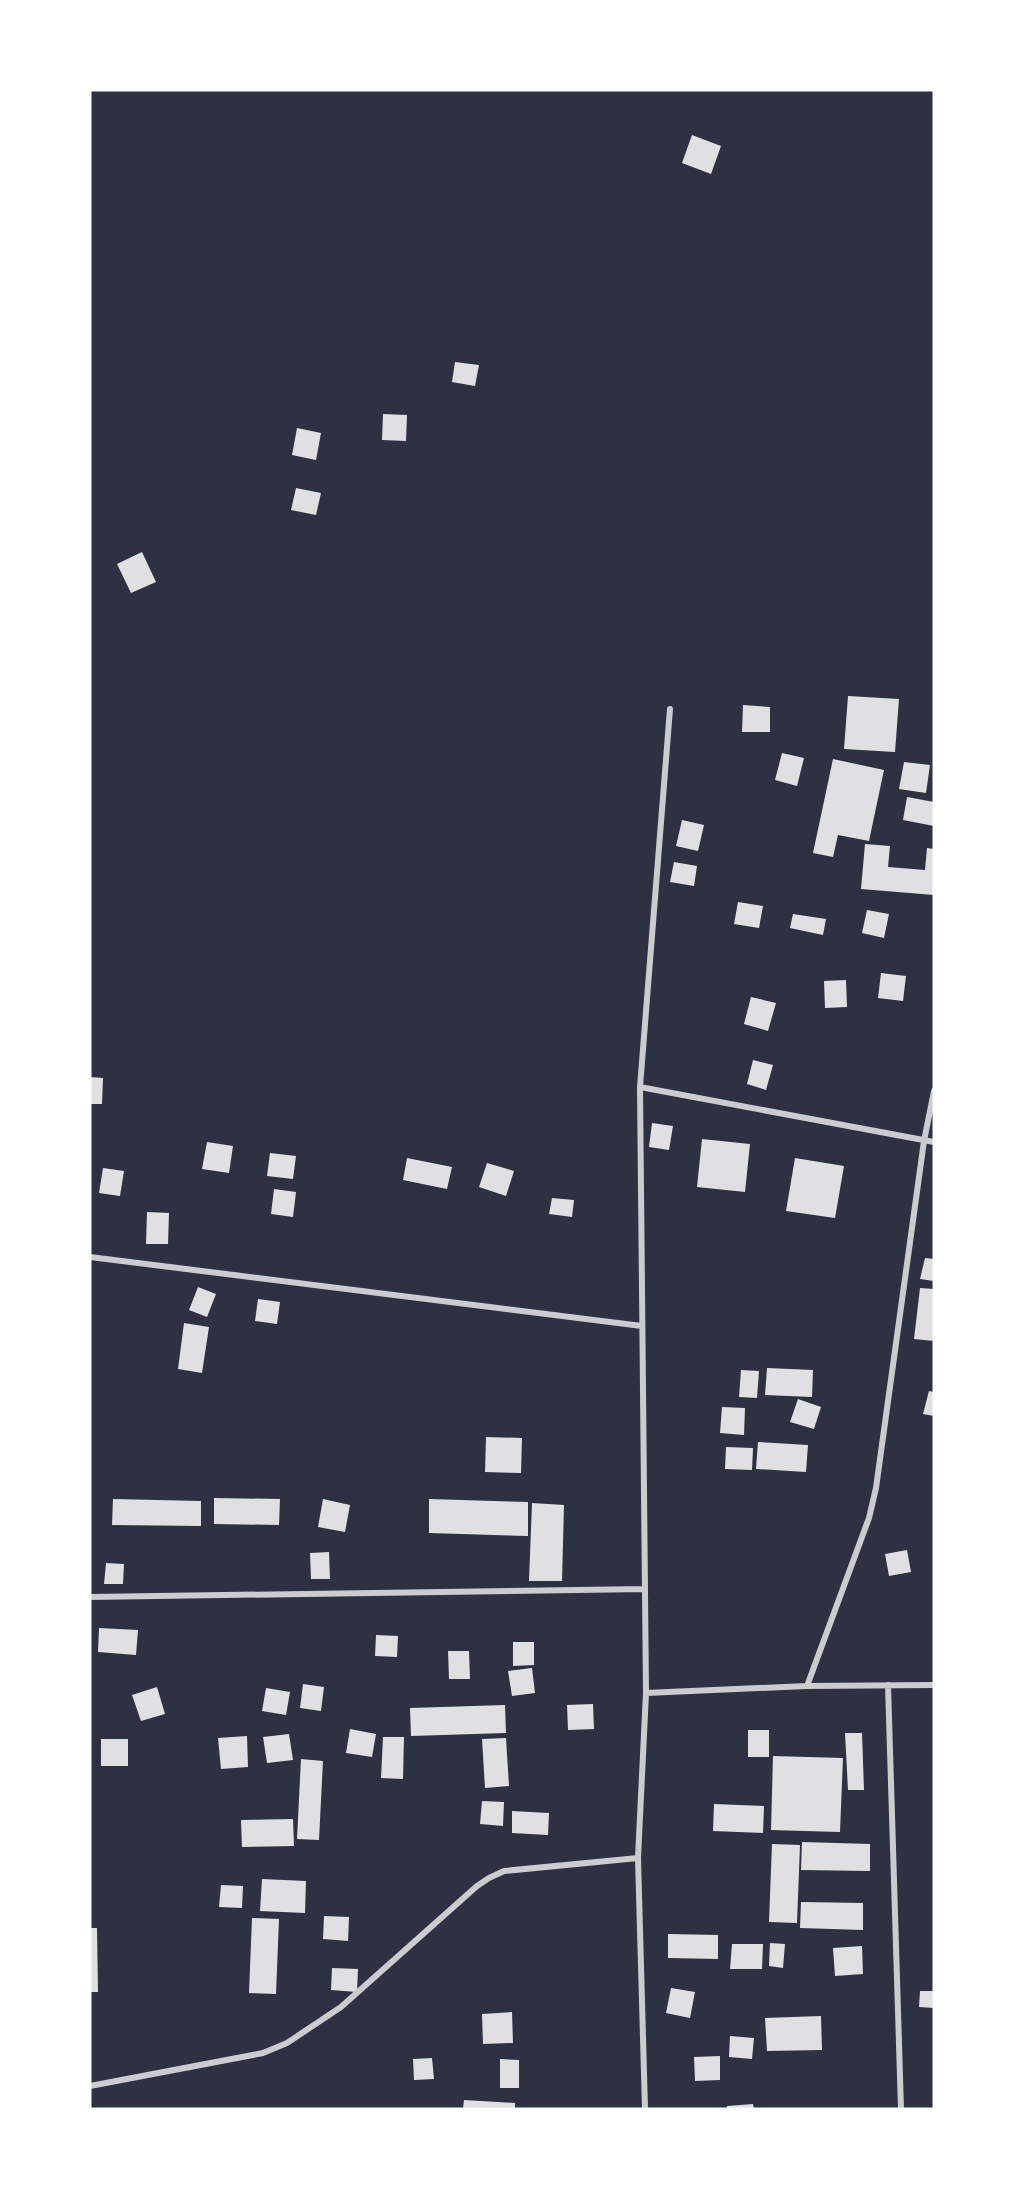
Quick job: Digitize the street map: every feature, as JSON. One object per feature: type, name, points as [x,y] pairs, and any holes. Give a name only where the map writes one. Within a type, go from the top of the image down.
[{"type":"street","points":[[645,2109],[638,1858],[646,1693],[640,1086],[670,709]]},
{"type":"street","points":[[640,1086],[934,1142]]},
{"type":"street","points":[[807,1686],[869,1518],[876,1488],[924,1141],[934,1091]]},
{"type":"street","points":[[90,1257],[642,1326]]},
{"type":"street","points":[[90,1597],[645,1589]]},
{"type":"street","points":[[646,1693],[807,1686],[934,1685]]},
{"type":"street","points":[[888,1686],[901,2109]]},
{"type":"street","points":[[90,2086],[263,2053],[287,2043],[341,2007],[477,1886],[504,1872],[638,1858]]},
{"type":"building","points":[[692,135],[721,146],[711,174],[682,163]]},
{"type":"building","points":[[455,362],[479,365],[475,386],[452,382]]},
{"type":"building","points":[[383,414],[407,415],[406,441],[382,440]]},
{"type":"building","points":[[297,428],[321,433],[316,460],[292,455]]},
{"type":"building","points":[[296,488],[321,493],[316,515],[291,510]]},
{"type":"building","points":[[142,552],[156,582],[131,593],[117,564]]},
{"type":"building","points":[[848,696],[899,699],[895,752],[844,749]]},
{"type":"building","points":[[743,705],[770,707],[770,732],[742,732]]},
{"type":"building","points":[[782,753],[804,758],[797,786],[775,780]]},
{"type":"building","points":[[833,759],[884,770],[869,841],[838,835],[833,857],[813,853]]},
{"type":"building","points":[[904,762],[930,765],[926,793],[899,789]]},
{"type":"building","points":[[907,797],[934,802],[934,826],[903,820]]},
{"type":"building","points":[[682,820],[704,825],[698,851],[676,846]]},
{"type":"building","points":[[865,844],[890,846],[888,867],[925,870],[927,848],[934,849],[934,895],[861,889]]},
{"type":"building","points":[[674,862],[697,866],[694,886],[670,882]]},
{"type":"building","points":[[738,902],[763,906],[759,928],[734,924]]},
{"type":"building","points":[[867,910],[889,914],[884,938],[862,933]]},
{"type":"building","points":[[793,914],[826,919],[823,935],[790,928]]},
{"type":"building","points":[[881,973],[906,976],[903,1001],[878,998]]},
{"type":"building","points":[[846,980],[847,1007],[825,1008],[824,981]]},
{"type":"building","points":[[751,997],[776,1003],[768,1031],[744,1024]]},
{"type":"building","points":[[753,1060],[773,1065],[766,1090],[747,1084]]},
{"type":"building","points":[[90,1077],[103,1078],[102,1104],[90,1104]]},
{"type":"building","points":[[652,1123],[673,1126],[669,1150],[649,1147]]},
{"type":"building","points":[[702,1139],[750,1144],[745,1192],[697,1187]]},
{"type":"building","points":[[207,1142],[233,1146],[229,1173],[202,1169]]},
{"type":"building","points":[[270,1153],[296,1156],[293,1179],[267,1176]]},
{"type":"building","points":[[407,1158],[452,1167],[447,1189],[403,1180]]},
{"type":"building","points":[[795,1158],[844,1166],[835,1218],[786,1211]]},
{"type":"building","points":[[487,1163],[514,1171],[506,1196],[479,1187]]},
{"type":"building","points":[[103,1168],[124,1171],[120,1196],[99,1193]]},
{"type":"building","points":[[274,1189],[296,1192],[293,1217],[271,1214]]},
{"type":"building","points":[[552,1198],[574,1200],[572,1217],[549,1214]]},
{"type":"building","points":[[147,1212],[169,1213],[168,1244],[146,1244]]},
{"type":"building","points":[[925,1258],[934,1259],[934,1281],[920,1279]]},
{"type":"building","points":[[198,1287],[216,1294],[207,1317],[189,1310]]},
{"type":"building","points":[[920,1288],[934,1289],[934,1341],[914,1339]]},
{"type":"building","points":[[258,1299],[280,1302],[277,1324],[255,1321]]},
{"type":"building","points":[[184,1323],[209,1327],[202,1373],[178,1369]]},
{"type":"building","points":[[767,1368],[813,1370],[812,1397],[765,1395]]},
{"type":"building","points":[[741,1370],[759,1371],[757,1398],[739,1397]]},
{"type":"building","points":[[929,1391],[934,1392],[934,1416],[923,1414]]},
{"type":"building","points":[[798,1399],[821,1407],[814,1429],[790,1422]]},
{"type":"building","points":[[722,1407],[745,1408],[744,1435],[720,1433]]},
{"type":"building","points":[[486,1437],[522,1438],[521,1473],[485,1472]]},
{"type":"building","points":[[758,1442],[808,1445],[806,1472],[756,1469]]},
{"type":"building","points":[[726,1447],[753,1448],[752,1470],[725,1469]]},
{"type":"building","points":[[214,1498],[280,1499],[279,1525],[214,1524]]},
{"type":"building","points":[[113,1499],[201,1501],[201,1526],[112,1525]]},
{"type":"building","points":[[323,1499],[350,1505],[345,1532],[318,1527]]},
{"type":"building","points":[[429,1499],[528,1502],[528,1536],[429,1533]]},
{"type":"building","points":[[532,1503],[564,1505],[562,1581],[529,1581]]},
{"type":"building","points":[[907,1550],[911,1572],[889,1576],[885,1554]]},
{"type":"building","points":[[329,1552],[330,1579],[311,1579],[310,1553]]},
{"type":"building","points":[[106,1563],[124,1564],[123,1584],[104,1584]]},
{"type":"building","points":[[99,1628],[138,1630],[136,1655],[98,1652]]},
{"type":"building","points":[[376,1635],[398,1636],[397,1657],[375,1656]]},
{"type":"building","points":[[513,1642],[534,1642],[534,1665],[513,1666]]},
{"type":"building","points":[[448,1651],[469,1651],[470,1679],[449,1679]]},
{"type":"building","points":[[532,1668],[535,1693],[512,1696],[508,1671]]},
{"type":"building","points":[[303,1684],[324,1687],[321,1711],[300,1708]]},
{"type":"building","points":[[157,1687],[165,1714],[141,1721],[132,1695]]},
{"type":"building","points":[[266,1688],[290,1692],[286,1715],[262,1711]]},
{"type":"building","points":[[593,1704],[594,1729],[568,1730],[567,1705]]},
{"type":"building","points":[[505,1705],[506,1733],[411,1736],[410,1708]]},
{"type":"building","points":[[350,1729],[376,1734],[372,1757],[346,1753]]},
{"type":"building","points":[[748,1730],[769,1730],[769,1757],[748,1757]]},
{"type":"building","points":[[845,1733],[862,1733],[864,1790],[848,1790]]},
{"type":"building","points":[[289,1734],[293,1760],[267,1763],[263,1737]]},
{"type":"building","points":[[247,1736],[248,1767],[221,1769],[218,1738]]},
{"type":"building","points":[[383,1737],[404,1737],[403,1779],[381,1778]]},
{"type":"building","points":[[506,1738],[509,1786],[485,1788],[482,1739]]},
{"type":"building","points":[[101,1739],[128,1739],[128,1766],[101,1766]]},
{"type":"building","points":[[773,1756],[843,1758],[840,1832],[771,1830]]},
{"type":"building","points":[[301,1759],[323,1761],[319,1840],[297,1839]]},
{"type":"building","points":[[482,1801],[504,1802],[503,1826],[480,1824]]},
{"type":"building","points":[[714,1804],[764,1806],[763,1833],[713,1831]]},
{"type":"building","points":[[512,1811],[549,1813],[548,1835],[512,1833]]},
{"type":"building","points":[[293,1819],[294,1846],[242,1847],[241,1820]]},
{"type":"building","points":[[802,1842],[870,1844],[870,1871],[801,1870]]},
{"type":"building","points":[[772,1844],[800,1845],[797,1923],[769,1922]]},
{"type":"building","points":[[262,1879],[306,1881],[305,1913],[260,1911]]},
{"type":"building","points":[[221,1885],[243,1886],[242,1908],[219,1907]]},
{"type":"building","points":[[801,1902],[863,1903],[863,1930],[800,1928]]},
{"type":"building","points":[[324,1916],[349,1917],[348,1941],[323,1939]]},
{"type":"building","points":[[252,1918],[279,1919],[276,1994],[249,1993]]},
{"type":"building","points":[[90,1928],[97,1928],[98,1992],[90,1992]]},
{"type":"building","points":[[668,1934],[718,1935],[718,1959],[668,1958]]},
{"type":"building","points":[[770,1943],[785,1944],[783,1968],[769,1966]]},
{"type":"building","points":[[732,1944],[763,1944],[762,1969],[730,1969]]},
{"type":"building","points":[[862,1946],[863,1974],[835,1976],[833,1948]]},
{"type":"building","points":[[332,1968],[358,1969],[357,1992],[331,1990]]},
{"type":"building","points":[[671,1988],[695,1992],[690,2018],[666,2013]]},
{"type":"building","points":[[920,1991],[934,1991],[934,2008],[919,2007]]},
{"type":"building","points":[[512,2012],[513,2043],[483,2044],[482,2014]]},
{"type":"building","points":[[821,2016],[822,2050],[767,2051],[765,2018]]},
{"type":"building","points":[[730,2036],[754,2038],[752,2059],[729,2057]]},
{"type":"building","points":[[720,2056],[720,2080],[695,2081],[694,2057]]},
{"type":"building","points":[[432,2058],[434,2079],[414,2080],[413,2059]]},
{"type":"building","points":[[500,2059],[519,2060],[519,2088],[500,2088]]},
{"type":"building","points":[[464,2100],[515,2103],[515,2109],[463,2109]]},
{"type":"building","points":[[753,2104],[754,2109],[727,2109],[727,2106]]}]
